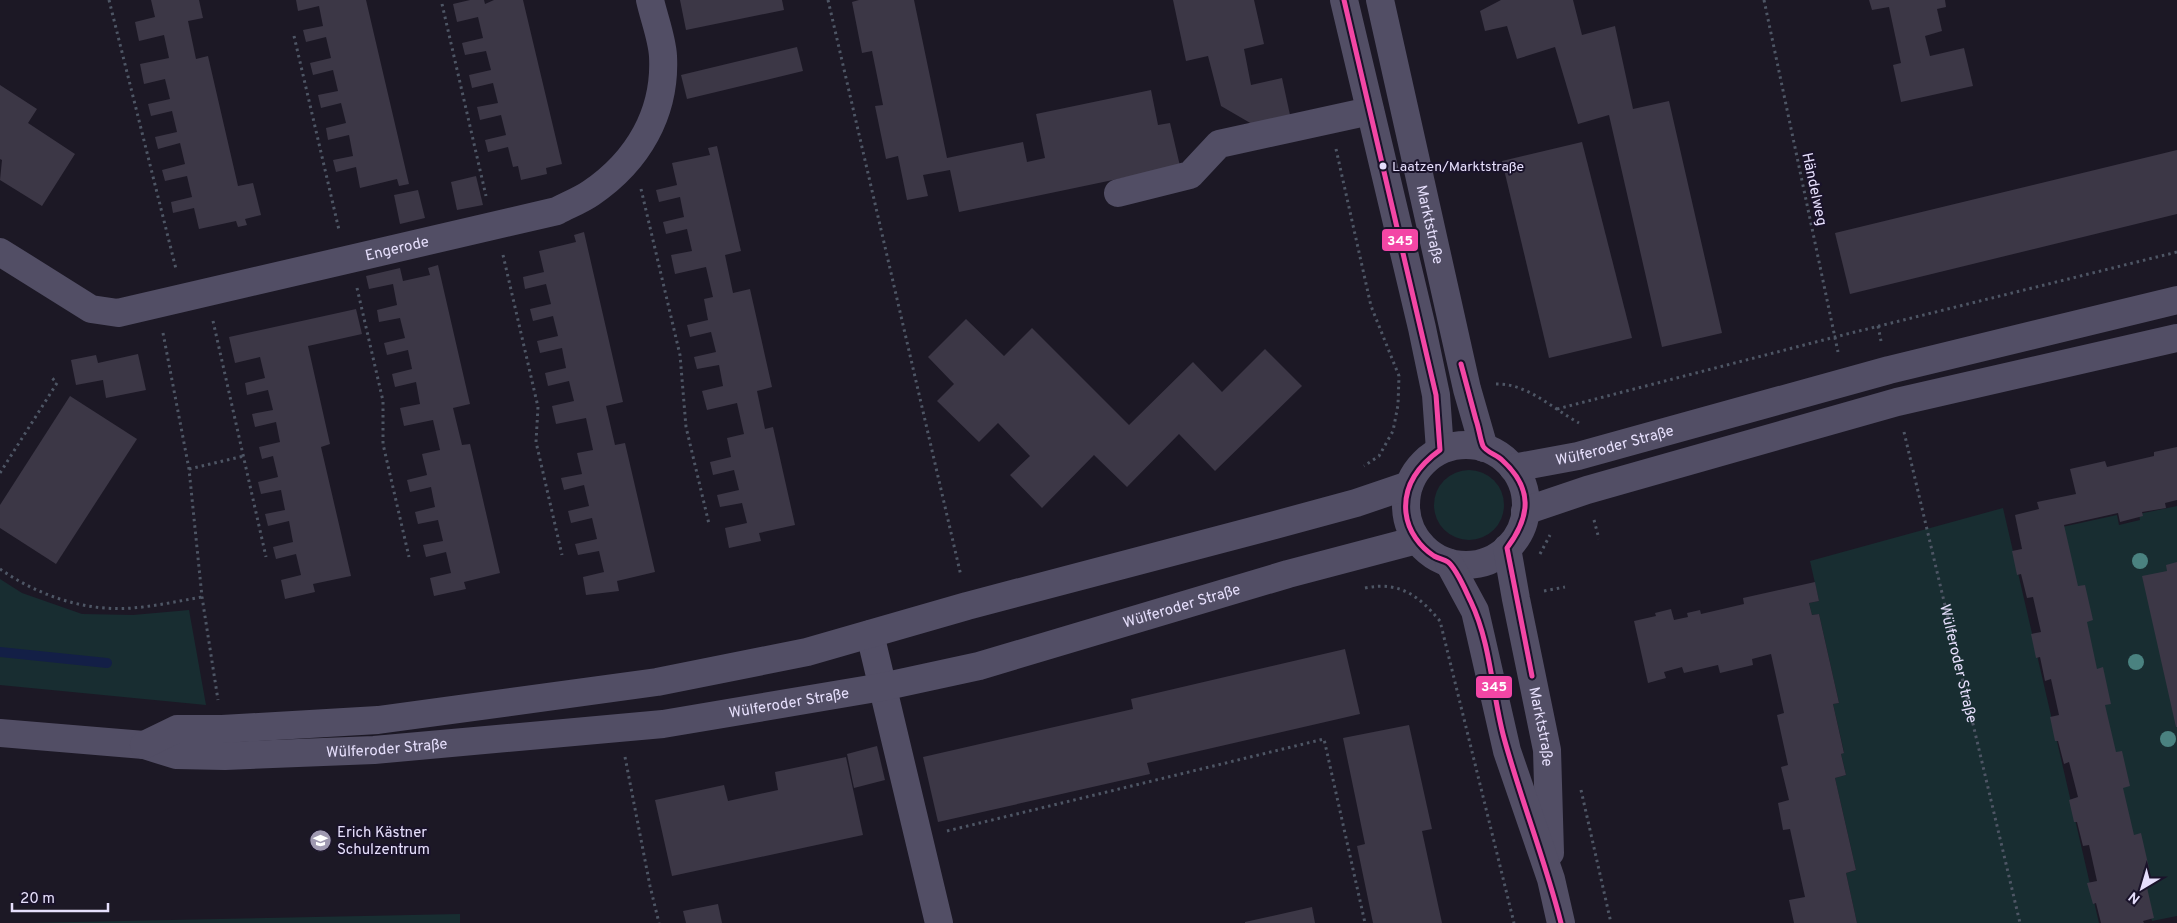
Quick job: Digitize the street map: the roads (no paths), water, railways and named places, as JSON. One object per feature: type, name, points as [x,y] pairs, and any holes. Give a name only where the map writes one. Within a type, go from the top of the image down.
[{"type":"street","name":"Engerode","points":[[0,252],[91,309],[118,313],[557,211],[591,193],[618,170],[632,153],[656,116],[663,84],[662,53],[650,0]]},
{"type":"street","points":[[1344,0],[1436,395],[1440,450]]},
{"type":"street","name":"Marktstraße","points":[[1380,0],[1466,389],[1484,448]]},
{"type":"street","points":[[1118,193],[1190,174],[1219,144],[1370,111]]},
{"type":"street","name":"Wülferoder Straße","points":[[1513,468],[1578,456],[1889,370],[2177,300]]},
{"type":"street","points":[[1526,511],[1587,490],[1897,402],[2177,338]]},
{"type":"street","points":[[1462,445],[1484,448],[1500,456],[1513,468],[1524,490],[1526,511],[1521,529],[1507,548],[1494,559],[1478,564],[1463,565],[1449,563],[1429,552],[1417,540],[1410,527],[1406,513],[1409,486],[1423,463],[1440,450],[1462,445]]},
{"type":"street","name":"Wülferoder Straße","points":[[144,745],[177,729],[222,729],[378,720],[657,682],[807,652],[967,606],[1275,525],[1409,486]]},
{"type":"street","name":"Wülferoder Straße","points":[[0,733],[144,745],[176,755],[225,756],[374,750],[663,724],[882,687],[979,666],[1288,574],[1417,540]]},
{"type":"street","name":"Marktstraße","points":[[1507,548],[1547,750],[1550,879]]},
{"type":"street","name":"Marktstraße","points":[[1449,563],[1474,611],[1507,751],[1550,879],[1561,923]]},
{"type":"street","points":[[870,634],[939,923]]},
{"type":"street","points":[[609,689],[615,728]]},
{"type":"waterway","points":[[0,652],[107,663]]},
{"type":"place","name":"Laatzen/Marktstraße","points":[[1383,166]]},
{"type":"place","name":"Erich Kästner Schulzentrum","points":[[321,841]]}]
